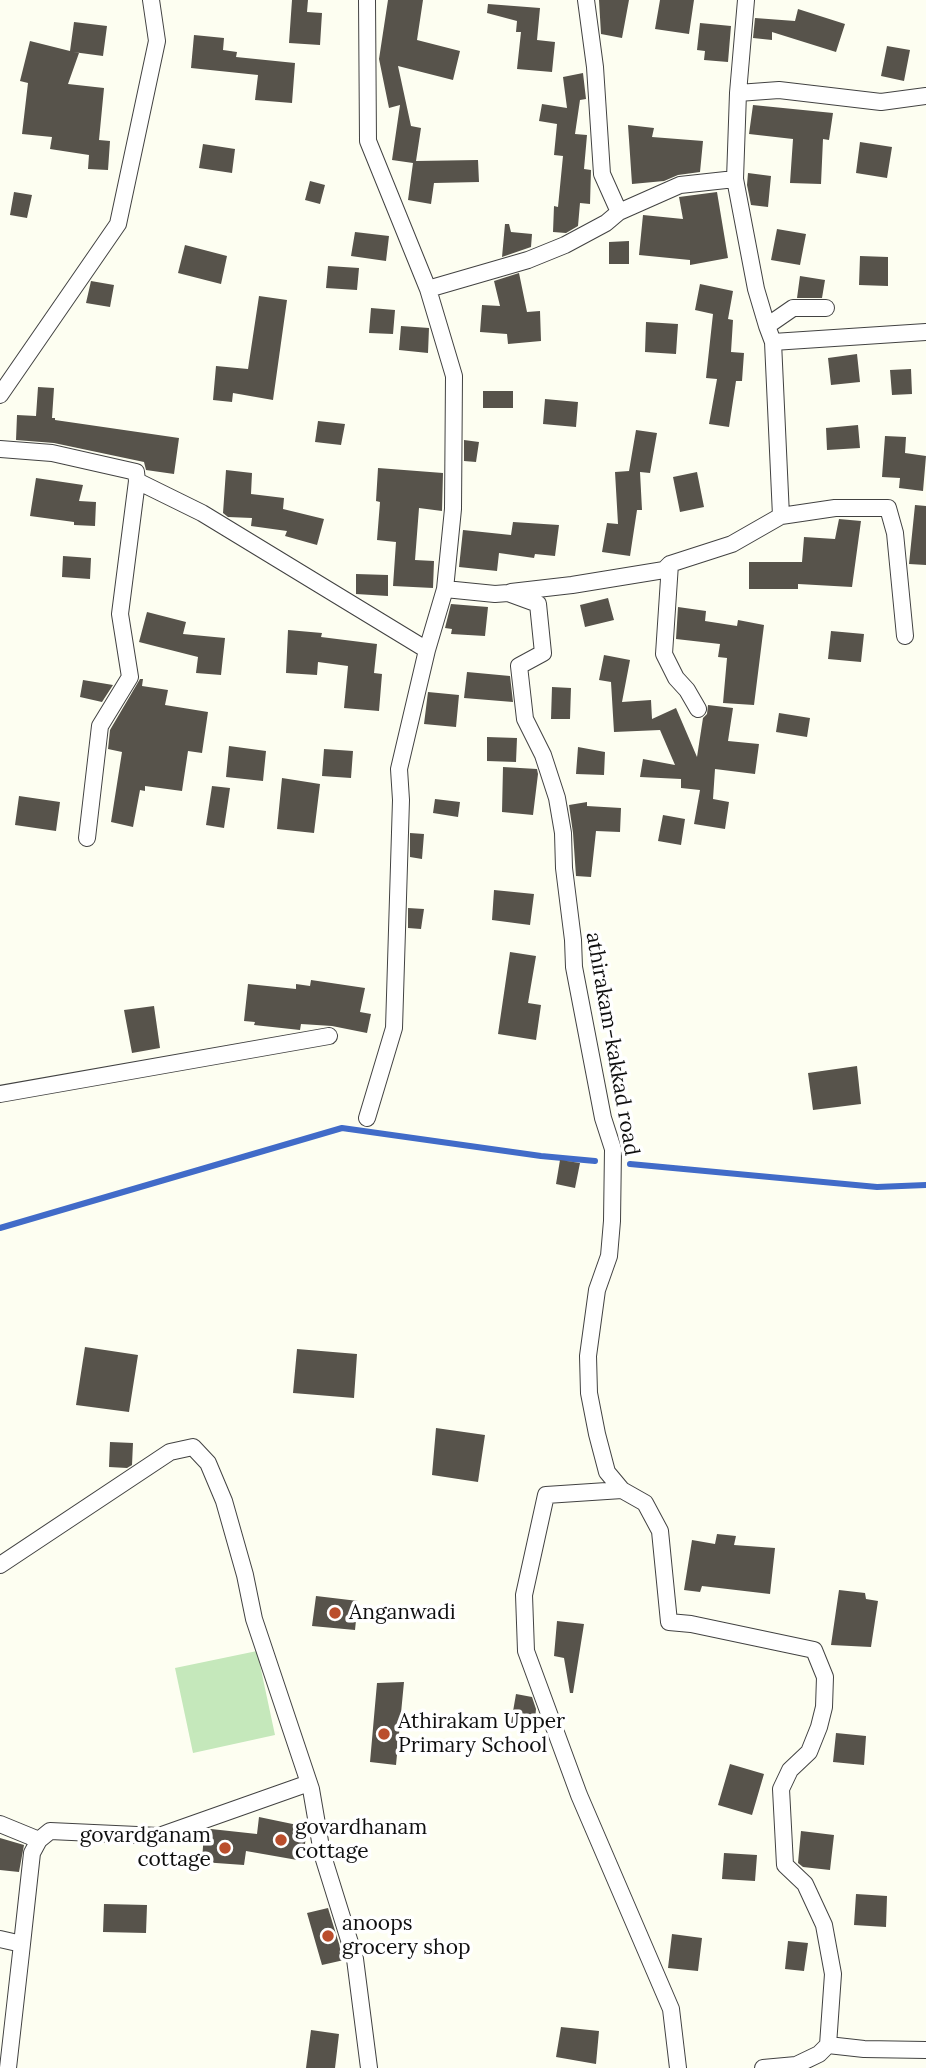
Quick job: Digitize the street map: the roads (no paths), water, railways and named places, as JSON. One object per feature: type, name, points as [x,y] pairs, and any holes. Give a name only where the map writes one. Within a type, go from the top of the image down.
[{"type":"street","points":[[0,395],[118,223],[157,41],[151,0]]},
{"type":"street","points":[[367,0],[368,141],[428,289],[454,376],[453,509],[445,589],[427,650],[399,769],[401,800],[394,1028],[367,1118]]},
{"type":"street","points":[[586,0],[595,66],[602,174],[619,212]]},
{"type":"street","points":[[746,0],[738,93],[735,179],[756,289],[773,342],[781,516]]},
{"type":"street","points":[[738,93],[779,90],[881,102],[926,96]]},
{"type":"street","points":[[428,289],[528,260],[565,245],[606,223],[619,212],[680,185],[735,179]]},
{"type":"street","points":[[767,326],[793,308],[825,307]]},
{"type":"street","points":[[773,342],[926,332]]},
{"type":"street","points":[[0,449],[52,453],[136,472],[120,614],[130,677],[100,726],[87,838]]},
{"type":"street","points":[[137,481],[202,513],[427,650]]},
{"type":"street","points":[[508,593],[664,570],[670,564],[732,544],[781,516],[835,508],[888,508],[895,533],[905,636]]},
{"type":"street","points":[[670,564],[664,654],[676,678],[698,709]]},
{"type":"street","name":"athirakam-kakkad road","points":[[445,589],[508,593],[538,604],[543,653],[519,666],[525,719],[544,755],[557,798],[563,833],[574,967],[603,1118],[613,1149],[609,1256],[597,1290],[587,1356],[589,1393],[607,1472],[622,1490],[645,1503],[660,1531],[669,1622],[691,1624],[814,1650],[825,1677],[824,1707],[808,1752],[790,1770],[781,1789],[785,1865],[805,1884],[824,1925],[834,1974],[828,2045]]},
{"type":"street","points":[[0,1094],[329,1036]]},
{"type":"street","points":[[0,1564],[170,1452],[193,1447],[208,1463],[224,1501],[254,1619],[309,1783],[322,1853],[355,1959],[369,2068]]},
{"type":"street","points":[[622,1490],[546,1495],[524,1595],[526,1651],[579,1795],[671,2009],[677,2068]]},
{"type":"street","points":[[8,2068],[32,1853],[40,1840],[50,1831],[159,1836],[309,1783]]},
{"type":"street","points":[[0,1824],[40,1840]]},
{"type":"street","points":[[0,1939],[22,1944]]},
{"type":"street","points":[[763,2068],[796,2065],[819,2054],[828,2045],[864,2049],[926,2050]]},
{"type":"waterway","points":[[0,1228],[342,1128],[595,1161]]},
{"type":"waterway","points":[[630,1164],[877,1187],[926,1185]]},
{"type":"place","name":"Anganwadi","points":[[335,1613]]},
{"type":"place","name":"Athirakam Upper Primary School","points":[[384,1734]]},
{"type":"place","name":"govardhanam cottage","points":[[281,1840]]},
{"type":"place","name":"govardganam cottage","points":[[225,1848]]},
{"type":"place","name":"anoops grocery shop","points":[[328,1936]]}]
